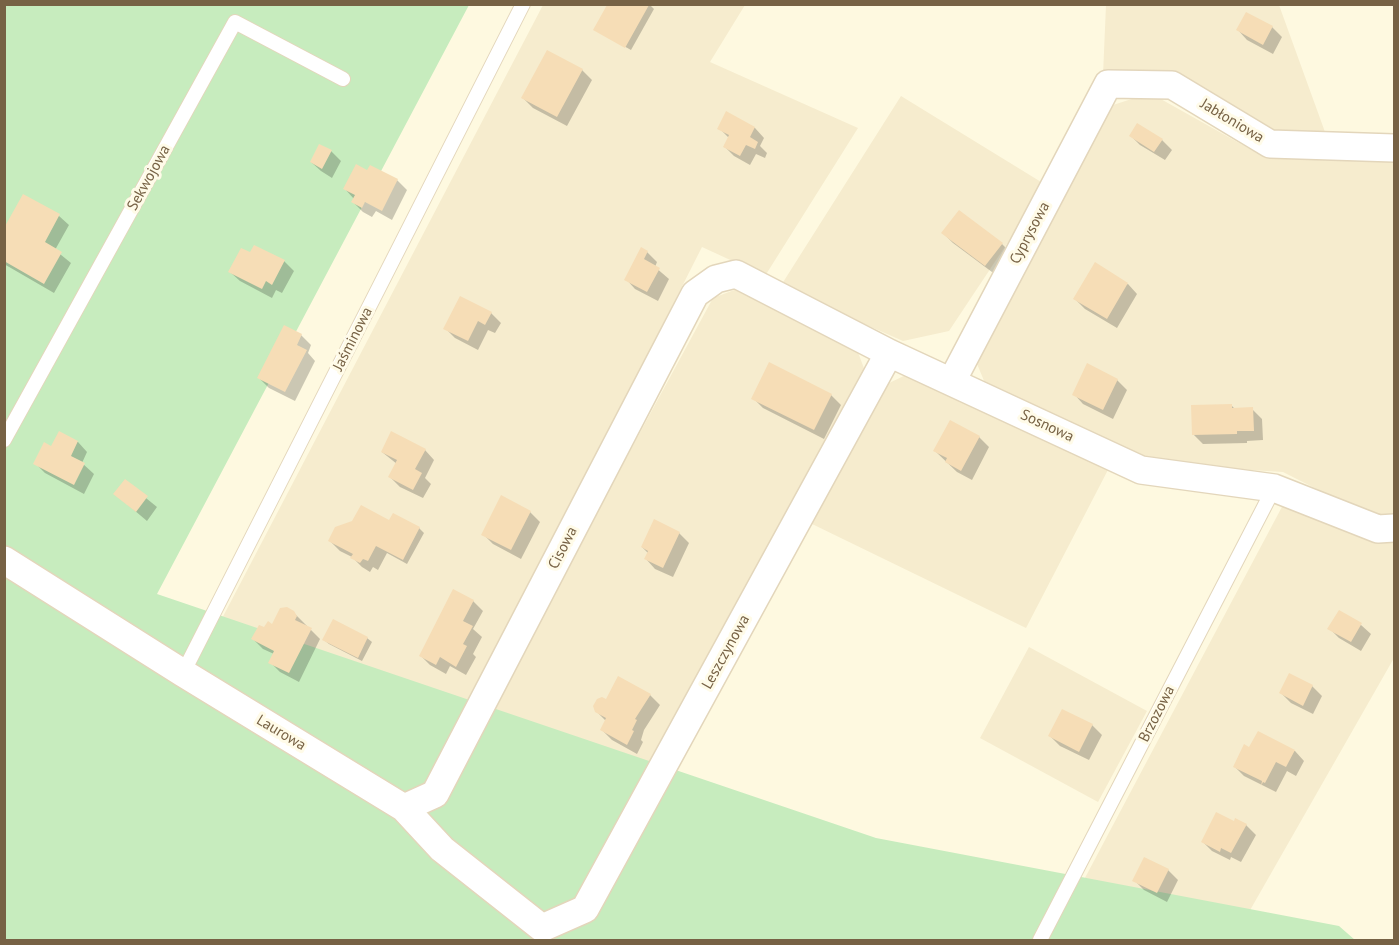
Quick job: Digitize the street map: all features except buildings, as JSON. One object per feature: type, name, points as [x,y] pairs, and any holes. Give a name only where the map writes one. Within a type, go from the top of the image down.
[{"type":"street","name":"Jabłoniowa","points":[[1108,84],[1172,86],[1270,144],[1395,148]]},
{"type":"street","name":"Cyprysowa","points":[[952,381],[1108,84]]},
{"type":"street","name":"Sosnowa","points":[[716,279],[736,274],[889,353],[1141,470],[1274,488],[1378,529],[1395,528]]},
{"type":"street","name":"Cisowa","points":[[404,808],[435,794],[694,294],[716,279]]},
{"type":"street","name":"Leszczynowa","points":[[542,928],[585,909],[889,353]]},
{"type":"street","name":"Laurowa","points":[[4,560],[404,808],[442,849],[542,928]]},
{"type":"lane","name":"Jaśminowa","points":[[183,673],[523,4]]},
{"type":"lane","name":"Sekwojowa","points":[[4,440],[235,22],[343,79]]},
{"type":"lane","name":"Brzozowa","points":[[1040,940],[1274,488]]},
{"type":"shaded area","points":[[543,5],[745,5],[710,62],[858,128],[765,276],[702,247],[430,784],[206,649]]},
{"type":"shaded area","points":[[1106,5],[1279,5],[1325,132],[1270,131],[1103,75]]},
{"type":"shaded area","points":[[1150,93],[1257,153],[1394,159],[1394,516],[1374,518],[1283,472],[1153,464],[987,388],[975,359],[1110,106]]},
{"type":"shaded area","points":[[901,96],[1046,185],[949,331],[903,341],[780,287]]},
{"type":"shaded area","points":[[737,289],[856,347],[865,371],[619,827],[467,751],[713,298]]},
{"type":"shaded area","points":[[912,372],[1110,466],[1026,628],[810,523],[885,385]]},
{"type":"shaded area","points":[[1284,503],[1394,541],[1394,658],[1233,940],[1052,940]]},
{"type":"shaded area","points":[[1029,647],[1147,711],[1098,802],[980,738]]},
{"type":"green space","points":[[5,4],[469,5],[157,594],[876,838],[1339,926],[1355,940],[5,940]]}]
